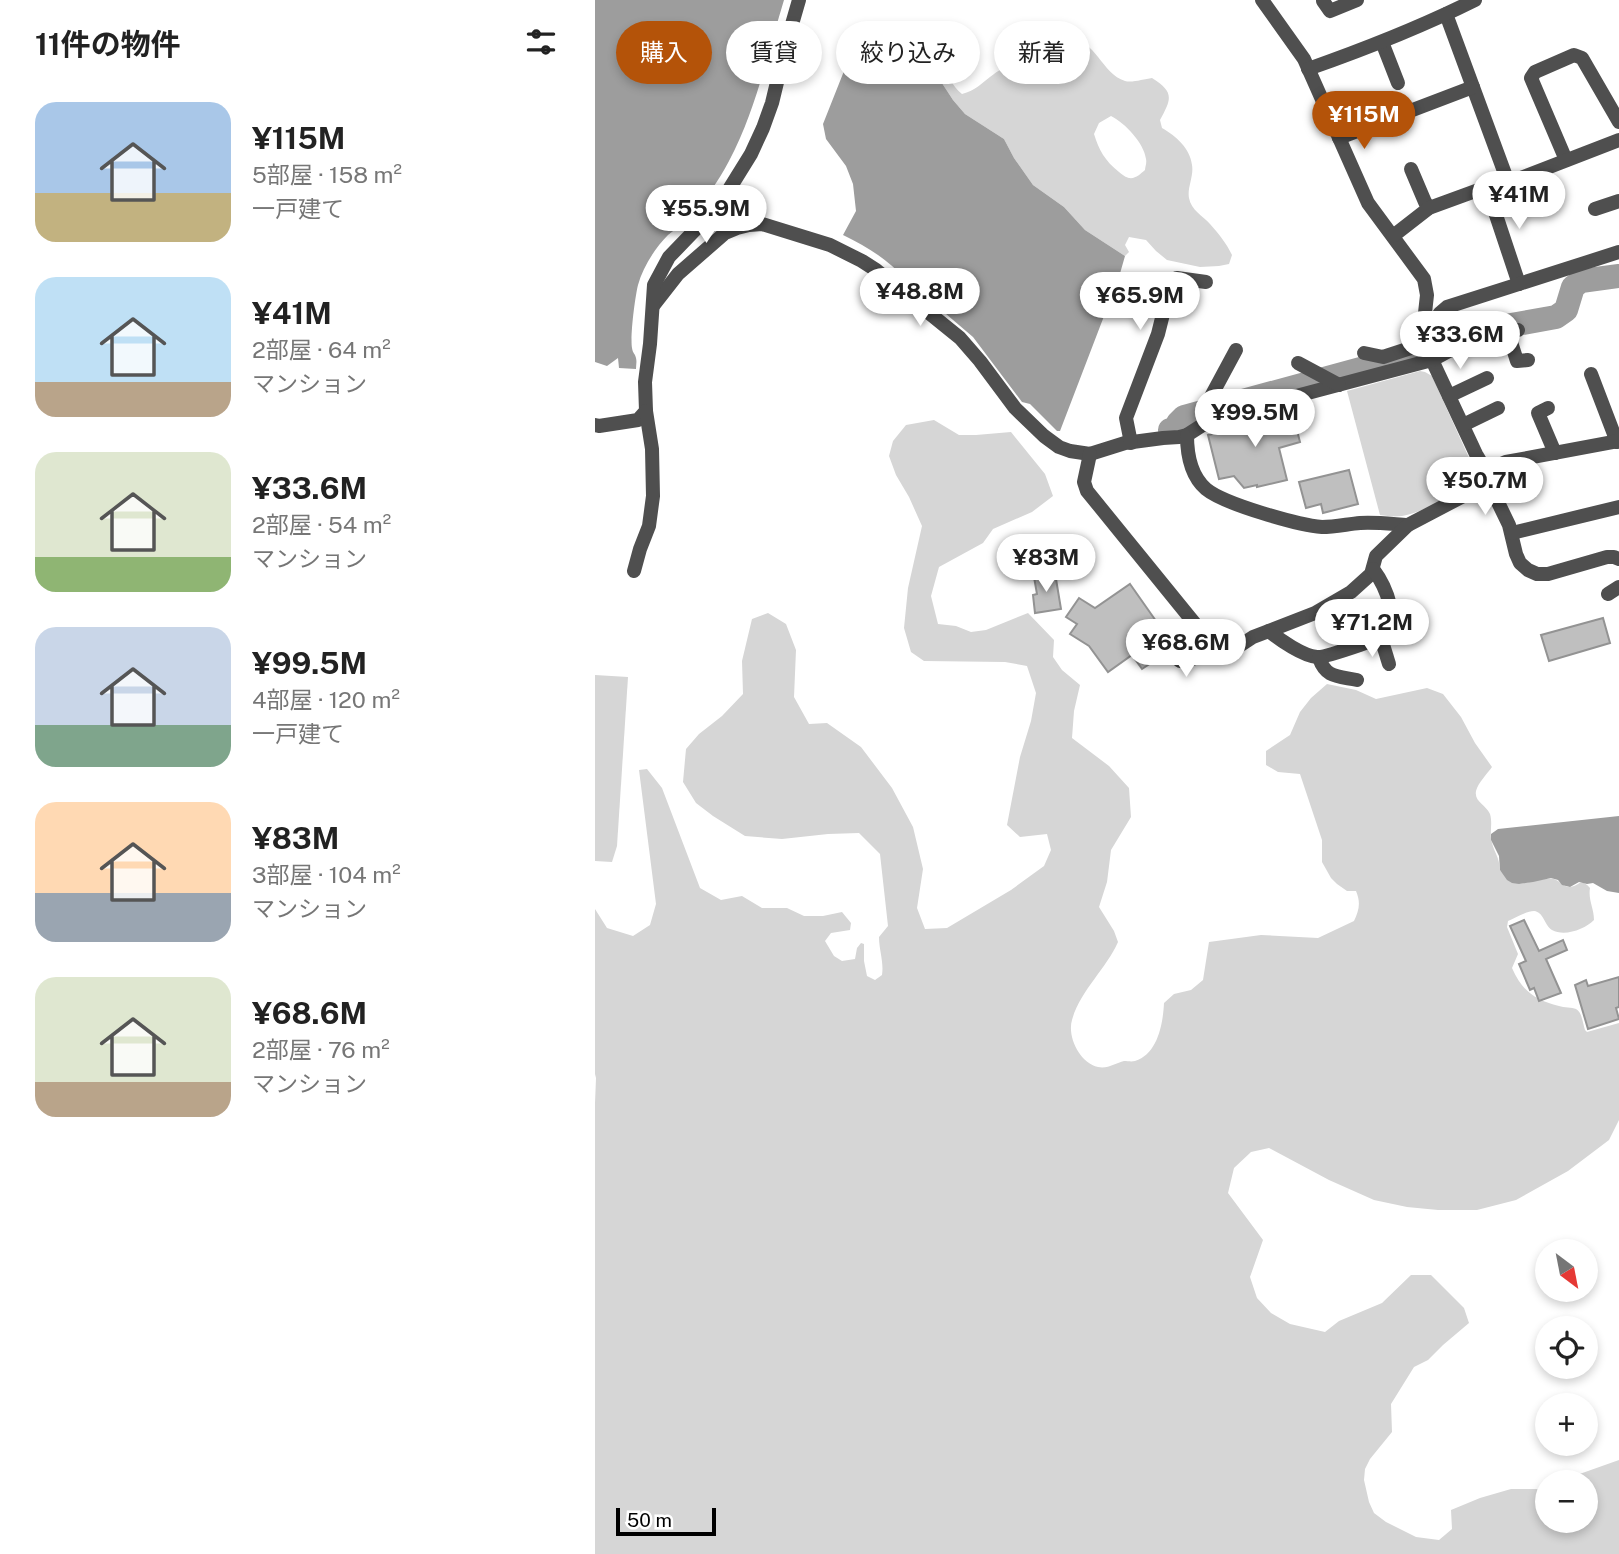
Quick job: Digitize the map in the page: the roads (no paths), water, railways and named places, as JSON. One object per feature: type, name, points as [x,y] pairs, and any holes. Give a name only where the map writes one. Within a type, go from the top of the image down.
[{"type":"street","points":[[635,571],[649,526],[653,496],[652,449],[645,382],[654,285],[669,257],[720,204],[737,179],[763,128],[799,0]]},
{"type":"street","points":[[1262,0],[1304,59],[1368,203],[1424,279],[1427,295],[1425,313],[1433,324]]},
{"type":"street","points":[[1324,1],[1330,11],[1357,0]]},
{"type":"street","points":[[1308,69],[1382,42],[1446,14],[1468,1]]},
{"type":"street","points":[[1446,14],[1509,182]]},
{"type":"street","points":[[1382,42],[1398,83]]},
{"type":"street","points":[[1566,160],[1531,78],[1535,72],[1574,55],[1582,58],[1619,122]]},
{"type":"street","points":[[1339,138],[1473,87]]},
{"type":"street","points":[[1393,236],[1430,208],[1481,189],[1495,188],[1619,140]]},
{"type":"street","points":[[1411,169],[1430,208]]},
{"type":"street","points":[[1487,188],[1518,284]]},
{"type":"street","points":[[1595,209],[1619,201]]},
{"type":"street","points":[[653,306],[678,274],[725,233],[762,224],[810,238],[847,253],[876,270],[960,338],[1009,401],[1044,436],[1070,451],[1087,465]]},
{"type":"street","points":[[1619,252],[1447,307],[1440,313],[1429,334],[1430,351],[1488,477],[1520,563],[1537,574],[1548,575],[1607,557],[1619,559]]},
{"type":"street","points":[[1131,443],[1126,418],[1158,334],[1166,285],[1177,278],[1206,282]]},
{"type":"street","points":[[1364,353],[1383,357],[1430,351],[1513,332],[1517,361],[1528,360]]},
{"type":"street","points":[[1211,413],[1208,402],[1236,350]]},
{"type":"street","points":[[1087,465],[1131,443],[1176,437],[1211,413],[1232,413],[1430,351]]},
{"type":"street","points":[[1298,363],[1331,380]]},
{"type":"street","points":[[1449,396],[1487,378]]},
{"type":"street","points":[[1087,465],[1084,482],[1087,491],[1214,647],[1221,654],[1227,654],[1253,637],[1315,613],[1351,592],[1373,569],[1376,556],[1408,526],[1488,477],[1506,462],[1618,442],[1590,384]]},
{"type":"street","points":[[1463,425],[1498,408]]},
{"type":"street","points":[[1548,408],[1538,414],[1555,453]]},
{"type":"street","points":[[595,425],[638,420],[646,411]]},
{"type":"street","points":[[1176,437],[1187,448],[1197,478],[1207,490],[1241,507],[1323,527],[1362,523],[1408,526]]},
{"type":"street","points":[[1511,533],[1619,508]]},
{"type":"street","points":[[1319,658],[1387,634],[1392,620],[1387,597],[1373,569]]},
{"type":"street","points":[[1269,631],[1285,643],[1319,658],[1330,675],[1357,680]]},
{"type":"street","points":[[1381,638],[1389,664]]},
{"type":"street","points":[[1164,647],[1180,661],[1196,658],[1214,647]]},
{"type":"waterway","points":[[1170,430],[1175,429],[1184,417],[1419,353],[1469,336],[1556,317],[1566,310],[1573,287],[1581,281],[1619,276]]}]
